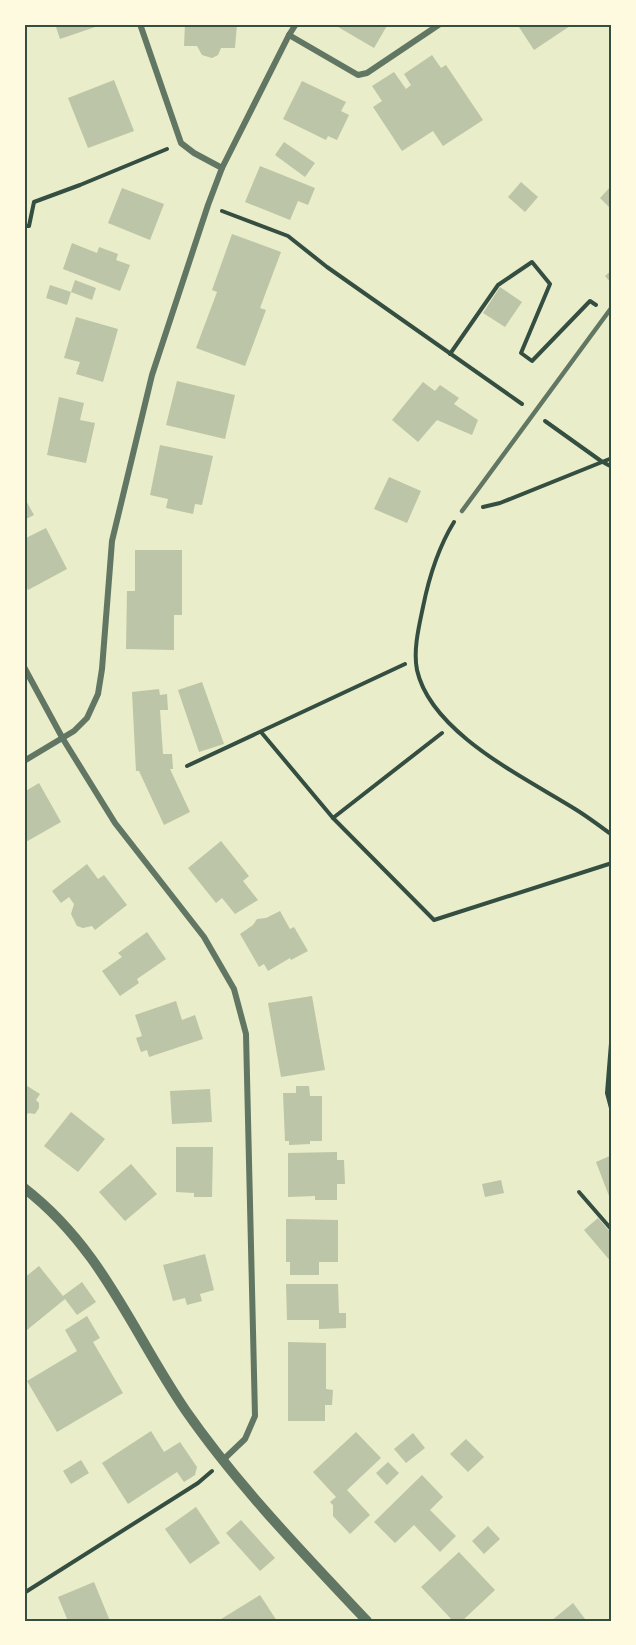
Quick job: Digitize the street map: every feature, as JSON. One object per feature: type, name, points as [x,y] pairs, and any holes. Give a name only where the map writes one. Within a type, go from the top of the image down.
[{"type":"street","points":[[140,24],[181,143],[222,168]]},
{"type":"street","points":[[24,761],[74,732],[87,718],[98,694],[112,541],[152,375],[222,168],[296,24]]},
{"type":"street","points":[[289,35],[358,75],[367,73],[440,24]]},
{"type":"street","points":[[24,667],[63,739],[116,823],[204,937],[234,989],[246,1034],[255,1416],[245,1439],[222,1460]]},
{"type":"street","points":[[24,1188],[68,1228],[90,1255],[115,1290],[186,1410],[222,1460],[250,1495],[367,1621]]},
{"type":"lane","points":[[462,511],[612,307]]},
{"type":"path","points":[[24,226],[29,226],[34,202],[164,151]]},
{"type":"path","points":[[208,205],[288,236],[327,267],[612,467]]},
{"type":"path","points":[[450,354],[498,285],[532,262],[550,284],[521,353],[532,361],[590,301],[598,307]]},
{"type":"path","points":[[612,458],[500,503],[462,511],[447,533],[440,549],[427,589],[417,633],[417,670],[427,696],[447,722],[475,746],[577,810],[612,835]]},
{"type":"path","points":[[187,766],[405,664]]},
{"type":"path","points":[[261,732],[333,818],[434,920],[612,863]]},
{"type":"path","points":[[333,818],[442,733]]},
{"type":"path","points":[[612,1031],[607,1094],[612,1112]]},
{"type":"path","points":[[579,1192],[612,1230]]},
{"type":"path","points":[[24,1593],[198,1483],[222,1460]]},
{"type":"building","points":[[55,24],[104,24],[60,39]]},
{"type":"building","points":[[185,24],[237,24],[235,48],[221,48],[218,55],[212,58],[202,55],[197,46],[184,46]]},
{"type":"building","points":[[333,24],[388,24],[374,48]]},
{"type":"building","points":[[517,24],[573,24],[534,50]]},
{"type":"building","points":[[432,55],[441,68],[446,65],[483,120],[443,146],[433,131],[402,151],[373,107],[382,101],[372,86],[394,72],[406,89],[411,85],[404,74]]},
{"type":"building","points":[[114,80],[134,131],[88,148],[68,98]]},
{"type":"building","points":[[302,81],[346,102],[341,111],[349,115],[337,140],[328,136],[326,140],[283,119]]},
{"type":"building","points":[[284,142],[315,163],[305,177],[275,155]]},
{"type":"building","points":[[260,166],[315,188],[308,205],[298,201],[290,220],[245,202]]},
{"type":"building","points":[[521,182],[538,197],[525,212],[508,197]]},
{"type":"building","points":[[612,185],[612,210],[600,198]]},
{"type":"building","points":[[122,188],[164,204],[150,240],[108,223]]},
{"type":"building","points":[[232,234],[281,252],[260,308],[266,310],[245,366],[196,348],[217,292],[212,290]]},
{"type":"building","points":[[72,243],[97,253],[99,247],[118,254],[116,260],[130,265],[120,291],[63,269]]},
{"type":"building","points":[[612,270],[612,284],[605,276]]},
{"type":"building","points":[[75,280],[96,288],[92,300],[71,292]]},
{"type":"building","points":[[50,285],[71,292],[67,305],[46,298]]},
{"type":"building","points":[[500,287],[522,302],[505,327],[483,313]]},
{"type":"building","points":[[24,293],[26,293],[27,314],[24,315]]},
{"type":"building","points":[[76,317],[118,329],[103,382],[76,374],[80,362],[64,358]]},
{"type":"building","points":[[177,381],[235,395],[225,439],[166,425]]},
{"type":"building","points":[[423,382],[435,391],[440,385],[459,398],[454,404],[478,420],[472,435],[437,420],[418,442],[392,420]]},
{"type":"building","points":[[59,397],[84,403],[80,420],[95,423],[86,463],[47,455]]},
{"type":"building","points":[[160,445],[213,456],[202,505],[195,504],[193,514],[166,508],[168,499],[150,495]]},
{"type":"building","points":[[389,477],[421,491],[407,523],[374,509]]},
{"type":"building","points":[[24,497],[34,515],[24,520]]},
{"type":"building","points":[[46,528],[67,569],[28,590],[24,583],[24,539]]},
{"type":"building","points":[[135,550],[182,550],[182,615],[174,615],[174,650],[126,649],[127,591],[135,591]]},
{"type":"building","points":[[202,682],[224,744],[199,752],[178,690]]},
{"type":"building","points":[[159,689],[160,695],[167,694],[168,710],[160,710],[163,754],[172,754],[173,769],[170,769],[190,812],[164,825],[139,771],[136,771],[132,692]]},
{"type":"building","points":[[39,783],[61,822],[24,843],[24,792]]},
{"type":"building","points":[[221,841],[249,876],[243,881],[258,900],[235,914],[222,898],[216,903],[188,868]]},
{"type":"building","points":[[87,864],[98,879],[104,875],[127,905],[95,930],[92,926],[83,928],[77,926],[71,914],[74,904],[69,897],[61,903],[52,891]]},
{"type":"building","points":[[280,911],[290,929],[294,927],[308,951],[268,971],[264,964],[259,967],[240,934],[253,925],[257,919],[266,918]]},
{"type":"building","points":[[147,932],[166,959],[137,979],[139,983],[120,996],[102,971],[122,957],[118,953]]},
{"type":"building","points":[[312,996],[325,1070],[281,1077],[268,1003]]},
{"type":"building","points":[[176,1001],[182,1020],[195,1015],[203,1039],[149,1057],[147,1050],[141,1052],[136,1038],[142,1036],[135,1015]]},
{"type":"building","points":[[24,1084],[40,1094],[36,1100],[39,1108],[35,1114],[28,1113],[24,1120]]},
{"type":"building","points":[[296,1086],[309,1086],[310,1096],[322,1096],[322,1141],[289,1145],[289,1141],[285,1141],[283,1093],[296,1093]]},
{"type":"building","points":[[210,1089],[212,1122],[172,1124],[170,1091]]},
{"type":"building","points":[[71,1112],[105,1139],[78,1172],[44,1146]]},
{"type":"building","points":[[176,1147],[213,1147],[212,1197],[194,1197],[194,1193],[176,1192]]},
{"type":"building","points":[[337,1152],[337,1160],[344,1160],[345,1184],[337,1184],[337,1200],[315,1200],[315,1196],[288,1197],[288,1153]]},
{"type":"building","points":[[612,1155],[612,1195],[609,1196],[596,1162]]},
{"type":"building","points":[[131,1164],[157,1194],[125,1221],[99,1192]]},
{"type":"building","points":[[501,1180],[504,1193],[485,1197],[482,1184]]},
{"type":"building","points":[[598,1218],[612,1234],[612,1263],[584,1230]]},
{"type":"building","points":[[286,1219],[338,1220],[338,1262],[319,1262],[319,1275],[290,1275],[290,1262],[286,1262]]},
{"type":"building","points":[[205,1254],[214,1290],[200,1294],[202,1301],[187,1305],[185,1298],[173,1301],[163,1265]]},
{"type":"building","points":[[39,1266],[63,1296],[82,1282],[96,1302],[77,1315],[65,1299],[27,1330],[24,1326],[24,1278]]},
{"type":"building","points":[[286,1284],[338,1284],[339,1313],[346,1313],[346,1328],[319,1329],[319,1320],[287,1320]]},
{"type":"building","points":[[87,1316],[100,1338],[93,1342],[123,1393],[57,1432],[27,1381],[77,1351],[65,1330]]},
{"type":"building","points":[[288,1342],[326,1343],[326,1389],[333,1390],[332,1405],[325,1405],[325,1421],[288,1421]]},
{"type":"building","points":[[151,1431],[164,1452],[180,1442],[197,1467],[195,1475],[184,1482],[177,1472],[128,1504],[102,1463]]},
{"type":"building","points":[[356,1432],[381,1458],[347,1490],[370,1515],[350,1534],[333,1516],[333,1505],[330,1502],[336,1497],[313,1472]]},
{"type":"building","points":[[413,1433],[425,1448],[406,1463],[394,1449]]},
{"type":"building","points":[[466,1439],[484,1457],[468,1472],[450,1454]]},
{"type":"building","points":[[81,1460],[89,1473],[71,1484],[63,1471]]},
{"type":"building","points":[[388,1462],[399,1473],[387,1485],[376,1473]]},
{"type":"building","points":[[422,1475],[443,1497],[430,1510],[456,1536],[440,1552],[414,1525],[395,1543],[374,1522]]},
{"type":"building","points":[[196,1507],[220,1543],[190,1564],[165,1529]]},
{"type":"building","points":[[241,1520],[275,1558],[260,1571],[226,1533]]},
{"type":"building","points":[[488,1526],[500,1539],[484,1554],[472,1541]]},
{"type":"building","points":[[459,1552],[495,1590],[462,1621],[453,1621],[421,1587]]},
{"type":"building","points":[[94,1582],[110,1621],[68,1621],[58,1597]]},
{"type":"building","points":[[260,1595],[277,1621],[218,1621]]},
{"type":"building","points":[[573,1603],[585,1619],[582,1621],[551,1621]]}]
